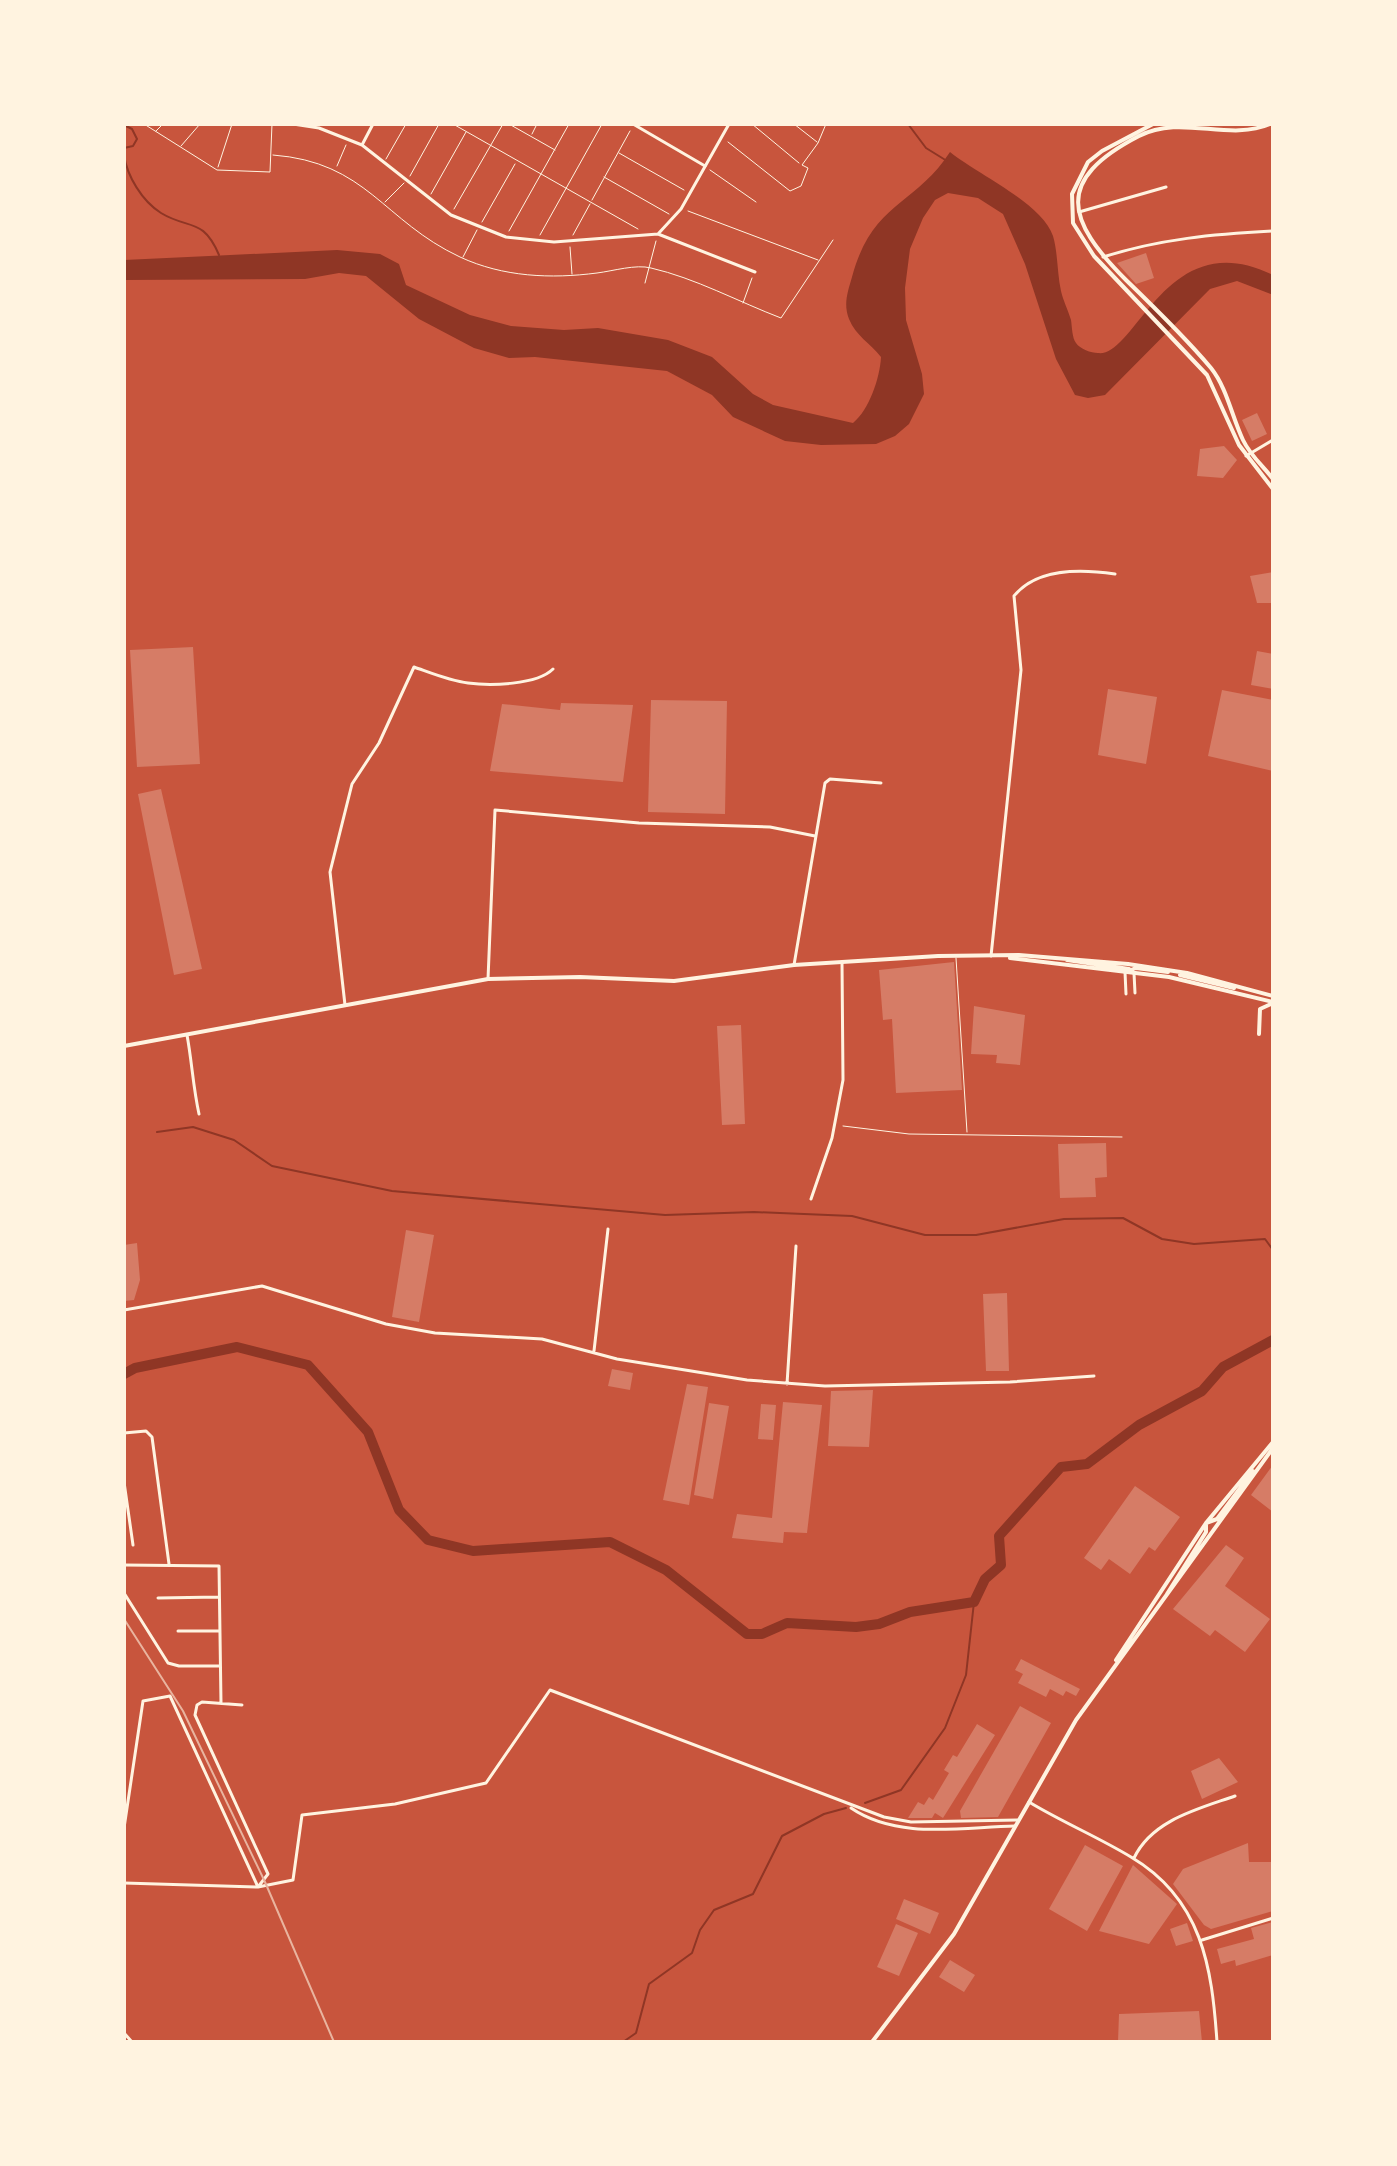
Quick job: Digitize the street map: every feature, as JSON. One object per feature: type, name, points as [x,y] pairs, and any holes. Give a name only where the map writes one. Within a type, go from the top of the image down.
[{"type":"main road","points":[[1153,124],[1125,137],[1088,162],[1075,184],[1070,203],[1079,235],[1121,286],[1197,363],[1214,385],[1248,454],[1273,489]]},
{"type":"main road","points":[[1270,124],[1250,130],[1173,126],[1139,136],[1091,168],[1081,188],[1079,212],[1086,234],[1103,257],[1201,357],[1219,381],[1248,454],[1273,479]]},
{"type":"main road","points":[[124,1046],[488,979],[580,977],[674,981],[794,965],[956,956],[1043,956],[1161,968],[1271,995]]},
{"type":"main road","points":[[991,956],[1178,974],[1242,988],[1253,996],[1271,995]]},
{"type":"main road","points":[[1043,956],[1179,978],[1273,1003]]},
{"type":"main road","points":[[1259,1034],[1260,1009],[1273,1003]]},
{"type":"main road","points":[[872,2042],[947,1944],[1107,1675],[1206,1523],[1272,1447]]},
{"type":"main road","points":[[1206,1523],[1217,1519],[1272,1447]]},
{"type":"main road","points":[[1107,1675],[1161,1607],[1272,1447]]},
{"type":"main road","points":[[1161,1607],[1182,1567],[1206,1532],[1206,1523]]},
{"type":"street","points":[[293,124],[362,145],[408,180],[428,200],[451,215],[506,237],[569,242],[658,234],[755,272]]},
{"type":"street","points":[[362,145],[373,124]]},
{"type":"street","points":[[633,124],[705,166]]},
{"type":"street","points":[[658,234],[681,209],[729,124]]},
{"type":"street","points":[[1079,212],[1166,187]]},
{"type":"street","points":[[1103,257],[1148,242],[1185,236],[1273,231]]},
{"type":"street","points":[[1248,454],[1273,440]]},
{"type":"street","points":[[991,956],[1021,670],[1014,596],[1022,586],[1065,571],[1115,574]]},
{"type":"street","points":[[345,1005],[330,872],[352,784],[379,743],[414,667],[470,684],[531,680],[545,677],[553,669]]},
{"type":"street","points":[[794,965],[827,781],[881,783]]},
{"type":"street","points":[[488,979],[495,810],[653,824],[752,827],[815,836]]},
{"type":"street","points":[[811,1199],[832,1138],[843,1080],[842,962]]},
{"type":"street","points":[[1130,971],[1135,993]]},
{"type":"street","points":[[1126,994],[1130,971]]},
{"type":"street","points":[[187,1034],[192,1060],[189,1072],[199,1114]]},
{"type":"street","points":[[594,1351],[608,1229]]},
{"type":"street","points":[[787,1384],[796,1246]]},
{"type":"street","points":[[124,1310],[262,1286],[386,1324],[435,1333],[542,1339],[693,1373],[787,1384],[1010,1382],[1094,1376]]},
{"type":"street","points":[[124,1433],[149,1433],[169,1564]]},
{"type":"street","points":[[124,1482],[133,1545]]},
{"type":"street","points":[[124,1565],[215,1564],[220,1571],[221,1704]]},
{"type":"street","points":[[124,1593],[168,1663],[220,1666]]},
{"type":"street","points":[[158,1598],[219,1597]]},
{"type":"street","points":[[178,1631],[219,1631]]},
{"type":"street","points":[[124,1883],[258,1887],[293,1880],[302,1815],[395,1804],[486,1783],[550,1690],[848,1806],[875,1820],[910,1829],[1015,1826]]},
{"type":"street","points":[[124,1828],[143,1701],[170,1696],[258,1887]]},
{"type":"street","points":[[242,1705],[202,1702],[197,1705],[195,1715],[268,1874],[258,1887]]},
{"type":"street","points":[[1134,1858],[1148,1836],[1165,1823],[1235,1796]]},
{"type":"street","points":[[1029,1802],[1134,1858],[1169,1889],[1189,1914],[1202,1940],[1211,1971],[1217,2042]]},
{"type":"street","points":[[848,1806],[911,1822],[1019,1819]]},
{"type":"street","points":[[1202,1940],[1273,1918]]},
{"type":"street","points":[[124,2033],[132,2042]]},
{"type":"lane","points":[[956,956],[967,1135]]},
{"type":"lane","points":[[843,1126],[909,1134],[1122,1137]]},
{"type":"path","points":[[144,124],[217,170],[270,172],[272,124]]},
{"type":"path","points":[[155,132],[163,124]]},
{"type":"path","points":[[180,147],[200,124]]},
{"type":"path","points":[[217,170],[232,124]]},
{"type":"path","points":[[385,161],[406,124]]},
{"type":"path","points":[[383,203],[408,180],[439,124]]},
{"type":"path","points":[[453,124],[647,234]]},
{"type":"path","points":[[451,215],[503,124]]},
{"type":"path","points":[[509,124],[555,150]]},
{"type":"path","points":[[530,136],[537,124]]},
{"type":"path","points":[[506,237],[569,124]]},
{"type":"path","points":[[537,241],[602,124]]},
{"type":"path","points":[[573,276],[569,242],[633,124]]},
{"type":"path","points":[[721,137],[790,191],[801,186],[808,168],[752,124]]},
{"type":"path","points":[[794,124],[818,143]]},
{"type":"path","points":[[802,165],[818,143],[826,124]]},
{"type":"path","points":[[428,200],[466,131]]},
{"type":"path","points":[[336,168],[348,139]]},
{"type":"path","points":[[618,153],[690,194]]},
{"type":"path","points":[[273,155],[314,160],[336,168],[369,190],[425,237],[463,258],[515,273],[573,276],[649,267],[781,318],[833,240]]},
{"type":"path","points":[[463,258],[516,162]]},
{"type":"path","points":[[705,166],[756,202]]},
{"type":"path","points":[[604,177],[675,217]]},
{"type":"path","points":[[681,209],[821,261]]},
{"type":"path","points":[[645,283],[658,234]]},
{"type":"path","points":[[743,303],[755,272]]},
{"type":"shaded area","points":[[950,152],[1023,201],[1047,224],[1055,243],[1061,291],[1074,338],[1086,350],[1098,353],[1112,349],[1160,296],[1181,278],[1206,266],[1236,263],[1273,275],[1273,295],[1237,281],[1210,289],[1105,395],[1088,398],[1075,395],[1056,359],[1025,264],[1003,214],[978,198],[948,193],[935,200],[923,218],[910,249],[905,288],[906,320],[922,374],[924,394],[909,424],[895,436],[876,444],[821,445],[785,441],[733,417],[712,395],[667,371],[535,357],[509,358],[474,348],[419,319],[366,276],[339,273],[305,279],[124,280],[124,260],[337,250],[380,254],[399,264],[406,285],[470,315],[511,326],[564,330],[598,328],[668,340],[712,357],[753,394],[773,405],[853,423],[873,393],[881,357],[855,330],[849,319],[846,303],[852,277],[871,233],[937,170]]},
{"type":"building","points":[[1146,253],[1154,278],[1136,284],[1117,263]]},
{"type":"building","points":[[1257,413],[1267,434],[1252,441],[1242,420]]},
{"type":"building","points":[[1224,446],[1237,460],[1223,478],[1197,476],[1200,449]]},
{"type":"building","points":[[1273,572],[1273,603],[1257,603],[1250,576]]},
{"type":"building","points":[[193,647],[200,764],[137,767],[130,650]]},
{"type":"building","points":[[1257,651],[1273,654],[1273,689],[1251,685]]},
{"type":"building","points":[[1108,689],[1157,697],[1146,764],[1098,755]]},
{"type":"building","points":[[1222,690],[1273,700],[1273,771],[1208,756]]},
{"type":"building","points":[[651,700],[727,701],[725,814],[648,812]]},
{"type":"building","points":[[561,703],[633,705],[623,782],[490,771],[502,704],[560,710]]},
{"type":"building","points":[[161,789],[202,969],[174,975],[138,794]]},
{"type":"building","points":[[954,962],[962,1090],[896,1093],[892,1019],[883,1020],[879,970]]},
{"type":"building","points":[[974,1006],[1025,1015],[1020,1065],[996,1063],[997,1055],[971,1054]]},
{"type":"building","points":[[741,1025],[745,1124],[722,1125],[717,1026]]},
{"type":"building","points":[[1106,1143],[1107,1177],[1095,1178],[1096,1197],[1060,1198],[1058,1144]]},
{"type":"building","points":[[406,1230],[434,1235],[419,1322],[392,1317]]},
{"type":"building","points":[[137,1243],[140,1280],[134,1300],[124,1301],[124,1245]]},
{"type":"building","points":[[1007,1293],[1009,1371],[986,1371],[983,1294]]},
{"type":"building","points":[[612,1369],[633,1373],[630,1390],[608,1386]]},
{"type":"building","points":[[687,1384],[708,1387],[689,1505],[663,1500]]},
{"type":"building","points":[[873,1390],[869,1447],[828,1446],[831,1391]]},
{"type":"building","points":[[783,1402],[822,1405],[807,1533],[784,1532],[783,1543],[732,1538],[737,1514],[772,1518]]},
{"type":"building","points":[[709,1403],[729,1406],[713,1499],[694,1495]]},
{"type":"building","points":[[761,1404],[776,1405],[773,1440],[758,1439]]},
{"type":"building","points":[[1273,1465],[1273,1512],[1251,1495]]},
{"type":"building","points":[[1135,1486],[1180,1517],[1155,1551],[1149,1547],[1130,1574],[1109,1559],[1101,1570],[1084,1558]]},
{"type":"building","points":[[1226,1545],[1244,1558],[1225,1586],[1270,1619],[1245,1652],[1215,1630],[1210,1636],[1173,1609]]},
{"type":"building","points":[[1021,1659],[1080,1689],[1076,1696],[1066,1691],[1063,1696],[1050,1689],[1046,1697],[1018,1683],[1023,1674],[1015,1670]]},
{"type":"building","points":[[1020,1706],[1051,1723],[998,1817],[961,1818],[960,1811]]},
{"type":"building","points":[[977,1724],[995,1735],[943,1818],[935,1813],[932,1818],[908,1818],[918,1802],[924,1805],[929,1797],[933,1800],[949,1773],[944,1770],[953,1755],[957,1757]]},
{"type":"building","points":[[1219,1758],[1238,1782],[1202,1799],[1191,1771]]},
{"type":"building","points":[[1248,1843],[1249,1862],[1273,1862],[1273,1911],[1211,1929],[1204,1925],[1173,1884],[1183,1869]]},
{"type":"building","points":[[1085,1845],[1123,1866],[1087,1931],[1049,1909]]},
{"type":"building","points":[[1133,1865],[1177,1904],[1149,1944],[1099,1931]]},
{"type":"building","points":[[904,1899],[939,1913],[930,1934],[896,1919]]},
{"type":"building","points":[[1273,1922],[1273,1955],[1236,1966],[1235,1960],[1221,1964],[1217,1949],[1254,1939],[1251,1928]]},
{"type":"building","points":[[1187,1923],[1193,1941],[1176,1946],[1170,1929]]},
{"type":"building","points":[[896,1924],[918,1933],[899,1976],[877,1967]]},
{"type":"building","points":[[950,1960],[975,1975],[964,1992],[939,1977]]},
{"type":"building","points":[[1199,2011],[1202,2042],[1118,2042],[1119,2014]]},
{"type":"waterway","points":[[908,124],[926,148],[947,161]]},
{"type":"waterway","points":[[124,125],[132,129],[137,139],[133,146],[124,148]]},
{"type":"waterway","points":[[124,155],[132,179],[148,202],[161,213],[201,229],[219,255]]},
{"type":"waterway","points":[[157,1132],[193,1127],[234,1140],[272,1166],[392,1191],[665,1215],[754,1212],[852,1216],[925,1235],[976,1235],[1064,1219],[1123,1218],[1162,1239],[1194,1244],[1265,1239],[1273,1250]]},
{"type":"waterway","points":[[124,1374],[135,1368],[237,1347],[308,1365],[368,1432],[399,1510],[428,1540],[473,1551],[610,1542],[666,1570],[747,1634],[762,1634],[787,1623],[856,1627],[879,1624],[910,1612],[974,1602],[985,1579],[1001,1565],[999,1536],[1061,1467],[1087,1464],[1139,1425],[1202,1391],[1223,1367],[1273,1340]]},
{"type":"waterway","points":[[865,1803],[901,1790],[945,1728],[966,1675],[974,1602]]},
{"type":"waterway","points":[[623,2042],[636,2033],[649,1984],[692,1953],[700,1930],[714,1910],[753,1894],[782,1836],[824,1814],[846,1808]]},
{"type":"railway","points":[[124,1619],[183,1711],[265,1882],[334,2042]]}]
